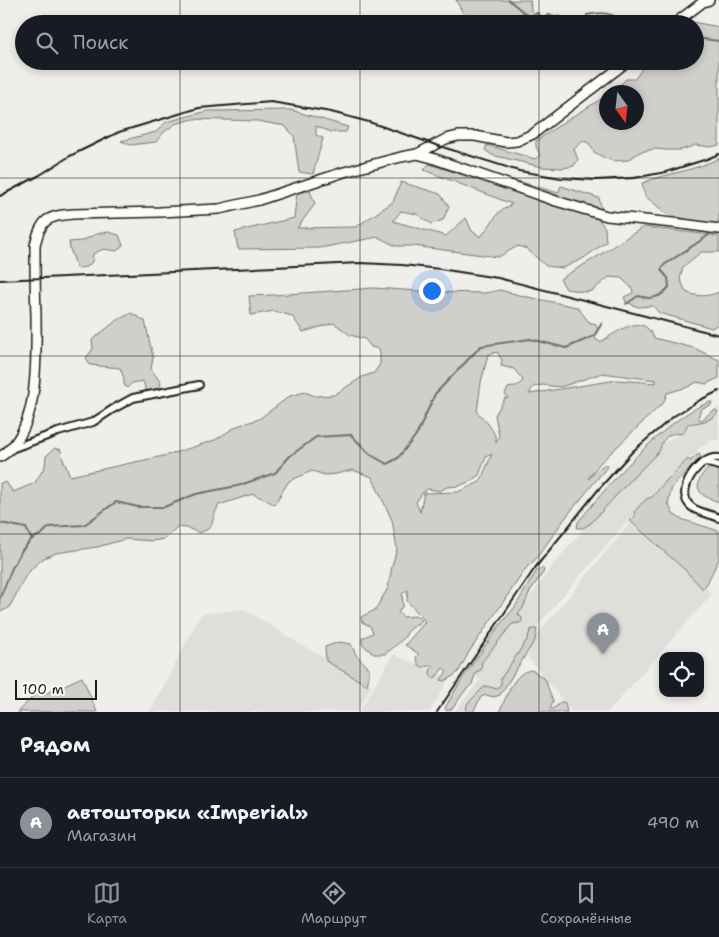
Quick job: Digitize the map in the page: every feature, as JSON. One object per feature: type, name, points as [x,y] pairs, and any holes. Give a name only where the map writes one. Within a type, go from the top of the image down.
[{"type":"street","points":[[686,15],[703,2],[709,0]]},
{"type":"street","points":[[11,449],[23,431],[33,394],[36,337],[36,245],[38,231],[43,222],[61,215],[219,209],[260,200],[344,172],[417,154],[446,139],[458,136],[475,136],[506,142],[518,141],[534,134],[616,70]]},
{"type":"street","points":[[417,154],[556,201],[607,216],[719,229]]},
{"type":"street","points":[[0,457],[11,449],[93,422],[133,398],[199,384]]},
{"type":"street","points":[[719,458],[716,457],[705,462],[690,477],[684,489],[686,499],[692,508],[719,518]]},
{"type":"street","points":[[705,462],[719,466]]},
{"type":"shaded area","points":[[456,0],[530,0],[531,10],[536,15],[464,15]]},
{"type":"shaded area","points":[[704,24],[719,27],[719,145],[711,147],[696,145],[681,150],[655,149],[640,152],[628,160],[613,161],[594,152],[589,143],[583,141],[574,149],[578,160],[574,166],[562,168],[542,167],[492,155],[485,150],[487,145],[535,159],[540,155],[536,141],[599,100],[599,130],[644,130],[644,85],[620,85],[626,79],[635,79],[641,70],[704,70]]},
{"type":"shaded area","points":[[291,110],[348,127],[346,132],[331,132],[316,126],[316,135],[323,138],[313,174],[299,172],[294,136],[285,126],[257,121],[193,119],[175,124],[163,133],[156,142],[130,145],[121,141],[156,132],[166,122],[208,111]]},
{"type":"shaded area","points":[[719,158],[719,225],[696,222],[667,214],[645,196],[642,183],[700,166]]},
{"type":"shaded area","points":[[429,164],[597,217],[605,228],[606,242],[584,258],[563,268],[546,266],[527,249],[518,246],[498,257],[413,246],[396,246],[378,237],[320,248],[238,249],[235,232],[294,218],[297,192],[310,191],[315,204],[297,228],[356,227],[393,202],[401,182],[440,194],[449,206],[443,220],[431,224],[417,214],[401,211],[393,221],[446,236],[466,218],[472,231],[481,237],[499,212],[512,204],[424,170]]},
{"type":"shaded area","points":[[518,181],[558,193],[561,186],[599,198],[602,210],[563,200]]},
{"type":"shaded area","points":[[643,227],[719,236],[719,252],[701,252],[683,267],[680,279],[686,292],[690,294],[702,296],[719,292],[718,324],[712,328],[659,313],[653,306],[638,307],[626,302],[624,297],[633,293],[632,288],[621,278],[609,277],[592,291],[585,292],[566,289],[560,279]]},
{"type":"shaded area","points":[[108,232],[119,235],[123,245],[117,251],[103,249],[93,254],[92,262],[87,267],[77,268],[69,242],[82,241],[96,234]]},
{"type":"shaded area","points":[[374,288],[485,293],[500,290],[577,307],[589,322],[596,324],[598,330],[595,339],[600,342],[629,326],[643,326],[649,330],[654,338],[694,348],[719,360],[719,378],[706,384],[697,382],[688,387],[667,393],[664,402],[599,464],[588,479],[602,466],[607,464],[607,467],[566,517],[535,560],[527,567],[469,652],[459,671],[444,681],[441,680],[447,671],[443,668],[433,678],[430,673],[432,665],[421,667],[416,657],[419,654],[405,645],[425,622],[407,601],[408,590],[402,594],[403,606],[398,612],[403,617],[417,616],[422,620],[385,654],[374,654],[362,644],[362,638],[373,633],[370,626],[362,622],[361,617],[375,610],[388,588],[397,549],[392,520],[372,477],[353,470],[325,475],[312,471],[289,481],[274,505],[253,494],[219,505],[210,528],[200,533],[187,528],[177,527],[164,539],[152,541],[126,539],[97,547],[56,553],[44,558],[35,565],[25,577],[9,608],[0,612],[0,483],[6,482],[13,492],[35,483],[45,466],[46,456],[55,448],[61,450],[70,476],[168,455],[215,440],[237,426],[259,419],[290,396],[305,392],[315,396],[334,395],[362,377],[374,373],[380,364],[379,349],[371,347],[365,339],[350,335],[334,323],[303,332],[292,316],[274,311],[251,315],[249,296]],"holes":[[[497,352],[502,360],[501,366],[514,369],[523,380],[518,385],[508,388],[505,394],[508,398],[505,398],[495,415],[499,436],[496,443],[493,430],[477,412],[481,382],[488,355]],[[602,373],[656,380],[656,383],[617,380],[529,394],[533,387],[542,385],[561,387]],[[492,454],[480,482],[458,492],[424,493],[420,512],[416,502],[423,492],[428,489],[440,491],[447,487],[459,486],[471,481],[479,475],[486,457]]]},
{"type":"shaded area","points":[[131,313],[145,321],[153,357],[151,369],[161,383],[160,387],[149,392],[146,391],[143,381],[132,383],[127,388],[124,385],[124,378],[120,368],[90,365],[86,358],[93,349],[92,340],[116,321]]},
{"type":"shaded area","points":[[712,402],[711,405],[701,409],[698,417],[702,420],[716,410],[718,412],[712,418],[688,424],[684,432],[667,437],[662,443],[660,450],[591,523],[583,528],[577,528],[578,522],[647,446],[682,417]]},
{"type":"shaded area","points":[[719,407],[719,439],[716,441],[714,439],[697,450],[698,453],[690,459],[688,458],[636,511],[539,624],[500,681],[502,685],[497,691],[487,685],[463,712],[454,712],[480,680],[474,675],[553,565],[621,485],[663,444]]},
{"type":"shaded area","points":[[699,454],[701,457],[672,487],[668,503],[673,514],[681,519],[719,531],[719,559],[703,589],[685,570],[630,521],[635,516],[634,512],[642,503],[652,497],[688,459],[690,461]]},
{"type":"shaded area","points":[[709,468],[719,469],[719,502],[706,497],[698,487],[704,472]]},
{"type":"shaded area","points":[[630,523],[712,594],[608,712],[572,712],[528,657],[531,642]]},
{"type":"shaded area","points":[[542,568],[544,570],[543,573],[530,591],[523,608],[518,614],[522,621],[512,624],[482,662],[481,670],[476,672],[472,684],[453,708],[447,711],[445,709],[446,706],[462,679],[515,607],[537,570]]},
{"type":"shaded area","points":[[244,609],[298,643],[372,685],[357,712],[150,712],[201,614]]},
{"type":"shaded area","points":[[532,629],[537,629],[535,640],[500,695],[481,697],[473,712],[466,712],[468,703],[484,687],[497,689],[501,684],[501,678],[527,640]]},
{"type":"shaded area","points":[[339,642],[351,644],[356,655],[369,668],[367,685],[326,661],[325,647]]},
{"type":"shaded area","points":[[393,654],[449,678],[430,712],[359,712]]},
{"type":"shaded area","points":[[532,670],[546,680],[553,701],[550,708],[552,709],[560,702],[563,702],[567,712],[499,712],[515,680],[525,672]]},
{"type":"shaded area","points":[[82,677],[97,712],[17,712],[39,691],[45,694]]},
{"type":"waterway","points":[[509,0],[527,15]]},
{"type":"waterway","points":[[533,15],[537,13],[539,15]]},
{"type":"waterway","points":[[587,15],[598,13],[612,15]]},
{"type":"waterway","points":[[704,39],[719,41]]},
{"type":"waterway","points":[[626,304],[638,296],[651,298],[662,294],[669,287],[668,278],[661,270],[664,265],[709,235]]},
{"type":"waterway","points":[[0,598],[12,568],[22,550],[32,539],[42,534],[49,527],[84,525],[116,502],[138,507],[164,507],[196,494],[237,486],[275,473],[290,456],[316,437],[351,435],[371,455],[387,464],[398,458],[417,434],[435,394],[481,346],[530,339],[566,348],[594,336],[602,323]]},
{"type":"waterway","points":[[0,523],[26,528],[31,538]]},
{"type":"railway","points":[[0,196],[40,175],[70,156],[119,132],[199,108],[271,102],[331,112],[369,122],[519,171],[561,178],[595,180],[634,178],[666,172],[719,154]]},
{"type":"railway","points":[[0,280],[360,263],[402,265],[498,278],[719,335]]},
{"type":"railway","points":[[437,712],[535,568],[598,490],[633,451],[674,416],[719,391]]},
{"type":"place","name":"автошторки «Imperial»","points":[[603,654]]}]
